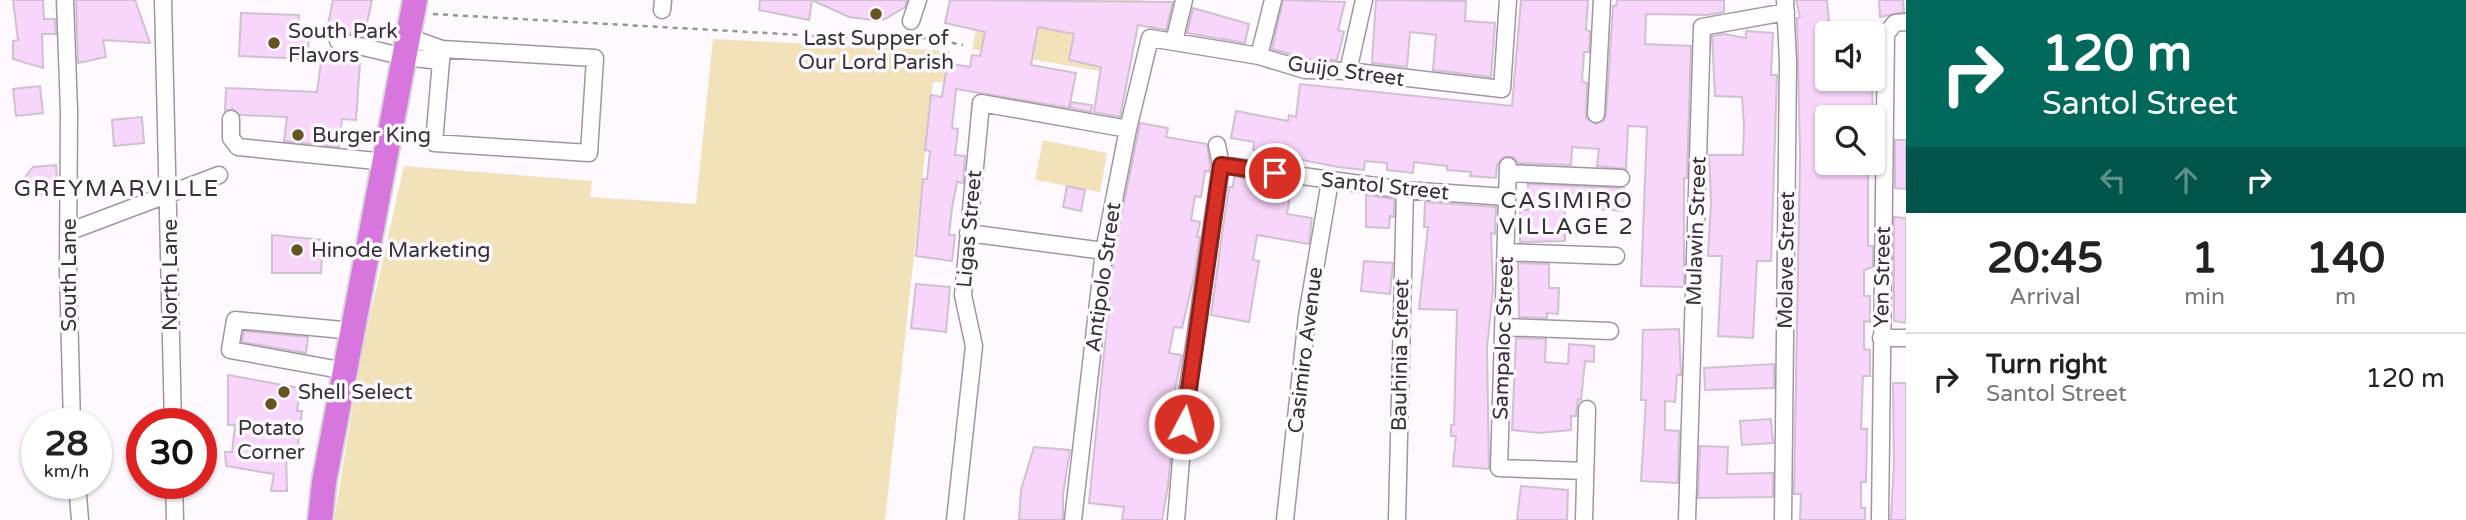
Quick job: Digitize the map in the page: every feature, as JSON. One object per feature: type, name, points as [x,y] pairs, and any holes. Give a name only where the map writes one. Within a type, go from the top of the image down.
[{"type":"highway","points":[[320,520],[324,482],[414,6]]},
{"type":"street","name":"South Lane","points":[[65,0],[69,111],[72,408]]},
{"type":"street","name":"North Lane","points":[[163,0],[170,192],[173,408]]},
{"type":"street","points":[[911,21],[918,0]]},
{"type":"street","points":[[1174,42],[1184,0]]},
{"type":"street","points":[[1259,56],[1273,0]]},
{"type":"street","points":[[1348,71],[1364,0]]},
{"type":"street","name":"Guijo Street","points":[[1150,38],[1259,56],[1305,70],[1348,71],[1502,89],[1508,0]]},
{"type":"street","points":[[1596,114],[1602,0]]},
{"type":"street","name":"Mulawin Street","points":[[1687,520],[1702,27],[1786,6]]},
{"type":"street","name":"Molave Street","points":[[1783,520],[1788,62],[1786,6]]},
{"type":"street","name":"Yen Street","points":[[1880,520],[1886,34],[1895,23],[1906,22]]},
{"type":"street","name":"Antipolo Street","points":[[1073,520],[1104,251],[1128,129],[1150,38]]},
{"type":"street","points":[[338,41],[407,47],[441,55],[595,58],[589,153],[434,143],[441,55]]},
{"type":"street","name":"Ligas Street","points":[[955,520],[974,345],[963,295],[981,103],[1128,129]]},
{"type":"street","points":[[231,119],[231,138],[238,146],[386,162]]},
{"type":"street","points":[[1176,520],[1186,400],[1221,165],[1217,145]]},
{"type":"street","name":"Santol Street","points":[[1221,165],[1405,190],[1507,197]]},
{"type":"street","name":"Sampaloc Street","points":[[1585,471],[1499,468],[1508,169],[1621,178]]},
{"type":"street","points":[[68,232],[219,174]]},
{"type":"street","name":"Casimiro Avenue","points":[[1285,520],[1307,316],[1330,181]]},
{"type":"street","name":"Bauhinia Street","points":[[1397,520],[1405,190]]},
{"type":"street","points":[[968,233],[1104,251]]},
{"type":"street","points":[[1506,253],[1616,256]]},
{"type":"street","points":[[346,371],[230,350],[235,320],[354,331]]},
{"type":"street","points":[[1503,327],[1610,331]]},
{"type":"street","points":[[1881,338],[1906,338]]},
{"type":"street","points":[[1584,520],[1587,409]]},
{"type":"street","points":[[78,499],[80,520]]},
{"type":"street","points":[[174,499],[175,520]]},
{"type":"path","points":[[414,6],[889,40],[929,38],[963,45]]},
{"type":"shaded area","points":[[982,0],[1143,0],[1128,76],[972,49]]},
{"type":"shaded area","points":[[713,39],[950,51],[943,82],[933,82],[885,520],[334,520],[362,352],[404,166],[592,181],[590,197],[696,204]]},
{"type":"shaded area","points":[[1043,140],[1107,153],[1100,192],[1035,180]]},
{"type":"building","points":[[13,0],[43,0],[44,19],[55,19],[56,34],[42,34],[43,68],[13,59],[13,41],[18,40]]},
{"type":"building","points":[[76,0],[135,0],[150,43],[103,40],[106,57],[78,63]]},
{"type":"building","points":[[333,0],[372,0],[364,36],[340,31],[326,34]]},
{"type":"building","points":[[760,0],[812,0],[809,20],[759,10]]},
{"type":"building","points":[[812,0],[907,0],[905,7],[885,19],[873,20],[849,17]]},
{"type":"building","points":[[950,0],[1173,2],[1166,30],[1138,25],[1120,117],[1094,112],[1101,67],[1069,60],[1074,34],[1038,27],[1031,65],[1076,73],[1069,108],[956,89],[952,128],[958,129],[955,155],[965,156],[963,183],[957,182],[952,208],[949,235],[955,235],[952,261],[916,256],[923,179],[927,179],[930,151],[925,150],[931,95],[942,97],[947,63],[970,67],[972,55],[980,56],[985,32],[945,23]]},
{"type":"building","points":[[1283,0],[1345,2],[1338,30],[1344,32],[1337,60],[1312,60],[1272,49]]},
{"type":"building","points":[[1376,0],[1466,1],[1465,21],[1495,23],[1491,77],[1433,70],[1436,35],[1410,32],[1407,67],[1372,63]]},
{"type":"building","points":[[1521,0],[1588,0],[1586,30],[1590,31],[1589,52],[1584,52],[1582,82],[1587,83],[1586,118],[1596,124],[1604,120],[1606,115],[1613,6],[1616,6],[1617,0],[1724,0],[1724,12],[1707,15],[1646,14],[1645,44],[1691,46],[1687,178],[1684,178],[1684,287],[1641,286],[1647,127],[1628,126],[1626,169],[1597,166],[1599,149],[1572,147],[1571,165],[1518,163],[1513,157],[1504,157],[1497,165],[1496,178],[1470,176],[1471,172],[1447,170],[1447,166],[1414,162],[1413,173],[1387,170],[1387,163],[1365,161],[1364,170],[1338,167],[1253,150],[1254,142],[1231,138],[1236,111],[1288,121],[1289,115],[1296,117],[1300,84],[1512,106]]},
{"type":"building","points":[[1796,0],[1827,0],[1829,21],[1815,21],[1815,91],[1872,91],[1873,105],[1815,105],[1815,175],[1868,175],[1868,246],[1873,246],[1873,267],[1864,270],[1864,296],[1870,296],[1870,322],[1864,321],[1864,349],[1870,350],[1870,376],[1863,376],[1861,429],[1867,429],[1866,482],[1861,482],[1861,508],[1865,508],[1865,520],[1800,520],[1801,494],[1794,494],[1800,156],[1797,18],[1800,17]]},
{"type":"building","points":[[1879,0],[1903,0],[1904,12],[1880,17]]},
{"type":"building","points":[[1193,8],[1249,24],[1245,43],[1187,33]]},
{"type":"building","name":"South Park Flavors","points":[[241,13],[299,15],[298,30],[309,30],[308,59],[239,56]]},
{"type":"building","points":[[1746,31],[1773,33],[1771,75],[1777,75],[1771,261],[1757,261],[1753,338],[1718,336],[1722,256],[1708,256],[1711,202],[1709,155],[1743,155],[1744,125],[1742,97],[1715,96],[1712,36],[1724,34],[1746,38]]},
{"type":"building","points":[[322,55],[360,62],[356,120],[342,119],[339,147],[284,141],[287,117],[240,115],[232,109],[225,111],[226,88],[317,92]]},
{"type":"building","points":[[40,86],[43,113],[16,116],[13,89]]},
{"type":"building","points":[[1071,102],[1092,105],[1091,112],[1070,108]]},
{"type":"building","points":[[142,117],[144,143],[114,146],[112,120]]},
{"type":"building","points":[[1140,123],[1168,128],[1166,137],[1207,144],[1210,165],[1209,172],[1205,171],[1201,197],[1195,196],[1191,220],[1200,222],[1194,277],[1182,328],[1174,327],[1169,353],[1182,355],[1171,408],[1175,409],[1162,520],[1122,520],[1124,507],[1089,503],[1114,253]]},
{"type":"building","points":[[1895,140],[1906,140],[1906,189],[1895,188]]},
{"type":"building","points":[[56,165],[58,193],[28,195],[27,189],[15,190],[33,167]]},
{"type":"building","points":[[1234,177],[1292,185],[1287,214],[1312,218],[1309,244],[1257,235],[1253,260],[1259,261],[1249,322],[1211,315],[1229,187],[1233,187]]},
{"type":"building","points":[[1528,184],[1624,188],[1623,211],[1565,207],[1565,241],[1520,242],[1520,210],[1528,210]]},
{"type":"building","points":[[1067,186],[1085,190],[1081,211],[1063,207]]},
{"type":"building","points":[[1366,195],[1394,199],[1394,217],[1390,216],[1389,228],[1366,227]]},
{"type":"building","points":[[1425,202],[1496,207],[1495,234],[1491,233],[1493,289],[1487,348],[1489,469],[1453,466],[1456,436],[1451,436],[1451,425],[1454,425],[1457,310],[1419,309],[1428,227],[1424,227]]},
{"type":"building","points":[[1894,217],[1906,218],[1906,323],[1894,321]]},
{"type":"building","name":"Hinode Marketing","points":[[272,235],[323,240],[321,273],[272,273]]},
{"type":"building","points":[[1364,261],[1393,263],[1390,294],[1361,291]]},
{"type":"building","points":[[1518,263],[1549,264],[1549,288],[1559,288],[1558,314],[1547,313],[1547,318],[1519,317]]},
{"type":"building","points":[[916,284],[950,287],[946,332],[911,328]]},
{"type":"building","points":[[1679,329],[1681,375],[1677,375],[1675,402],[1665,401],[1665,430],[1679,431],[1678,483],[1641,481],[1646,400],[1641,400],[1643,330]]},
{"type":"building","points":[[244,331],[308,337],[306,353],[242,342]]},
{"type":"building","points":[[1516,338],[1546,339],[1545,362],[1568,364],[1569,344],[1594,346],[1594,362],[1585,361],[1581,400],[1578,399],[1576,416],[1571,416],[1571,430],[1539,433],[1512,430]]},
{"type":"building","points":[[1774,364],[1774,388],[1705,390],[1704,368]]},
{"type":"building","points":[[228,375],[300,388],[297,411],[302,411],[297,453],[286,452],[287,491],[271,491],[274,474],[226,466],[225,452],[232,452],[235,425],[228,425]]},
{"type":"building","points":[[1893,383],[1906,383],[1906,520],[1891,520],[1894,463]]},
{"type":"building","points":[[1771,419],[1773,443],[1742,445],[1740,421]]},
{"type":"building","points":[[1700,446],[1728,447],[1727,474],[1773,473],[1773,497],[1698,498]]},
{"type":"building","points":[[1034,447],[1070,450],[1063,494],[1063,520],[1019,520],[1021,490]]},
{"type":"building","points":[[1521,486],[1568,490],[1567,520],[1517,520]]},
{"type":"place","name":"Last Supper of Our Lord Parish","points":[[876,14]]},
{"type":"place","name":"South Park Flavors","points":[[274,43]]},
{"type":"place","name":"Burger King","points":[[298,135]]},
{"type":"place","name":"Hinode Marketing","points":[[297,250]]},
{"type":"place","name":"Shell Select","points":[[284,392]]},
{"type":"place","name":"Potato Corner","points":[[271,404]]},
{"type":"district","name":"GREYMARVILLE","points":[[117,188]]},
{"type":"district","name":"CASIMIRO VILLAGE 2","points":[[1567,213]]},
{"type":"route","points":[[1184,424],[1221,165],[1275,173]]}]
